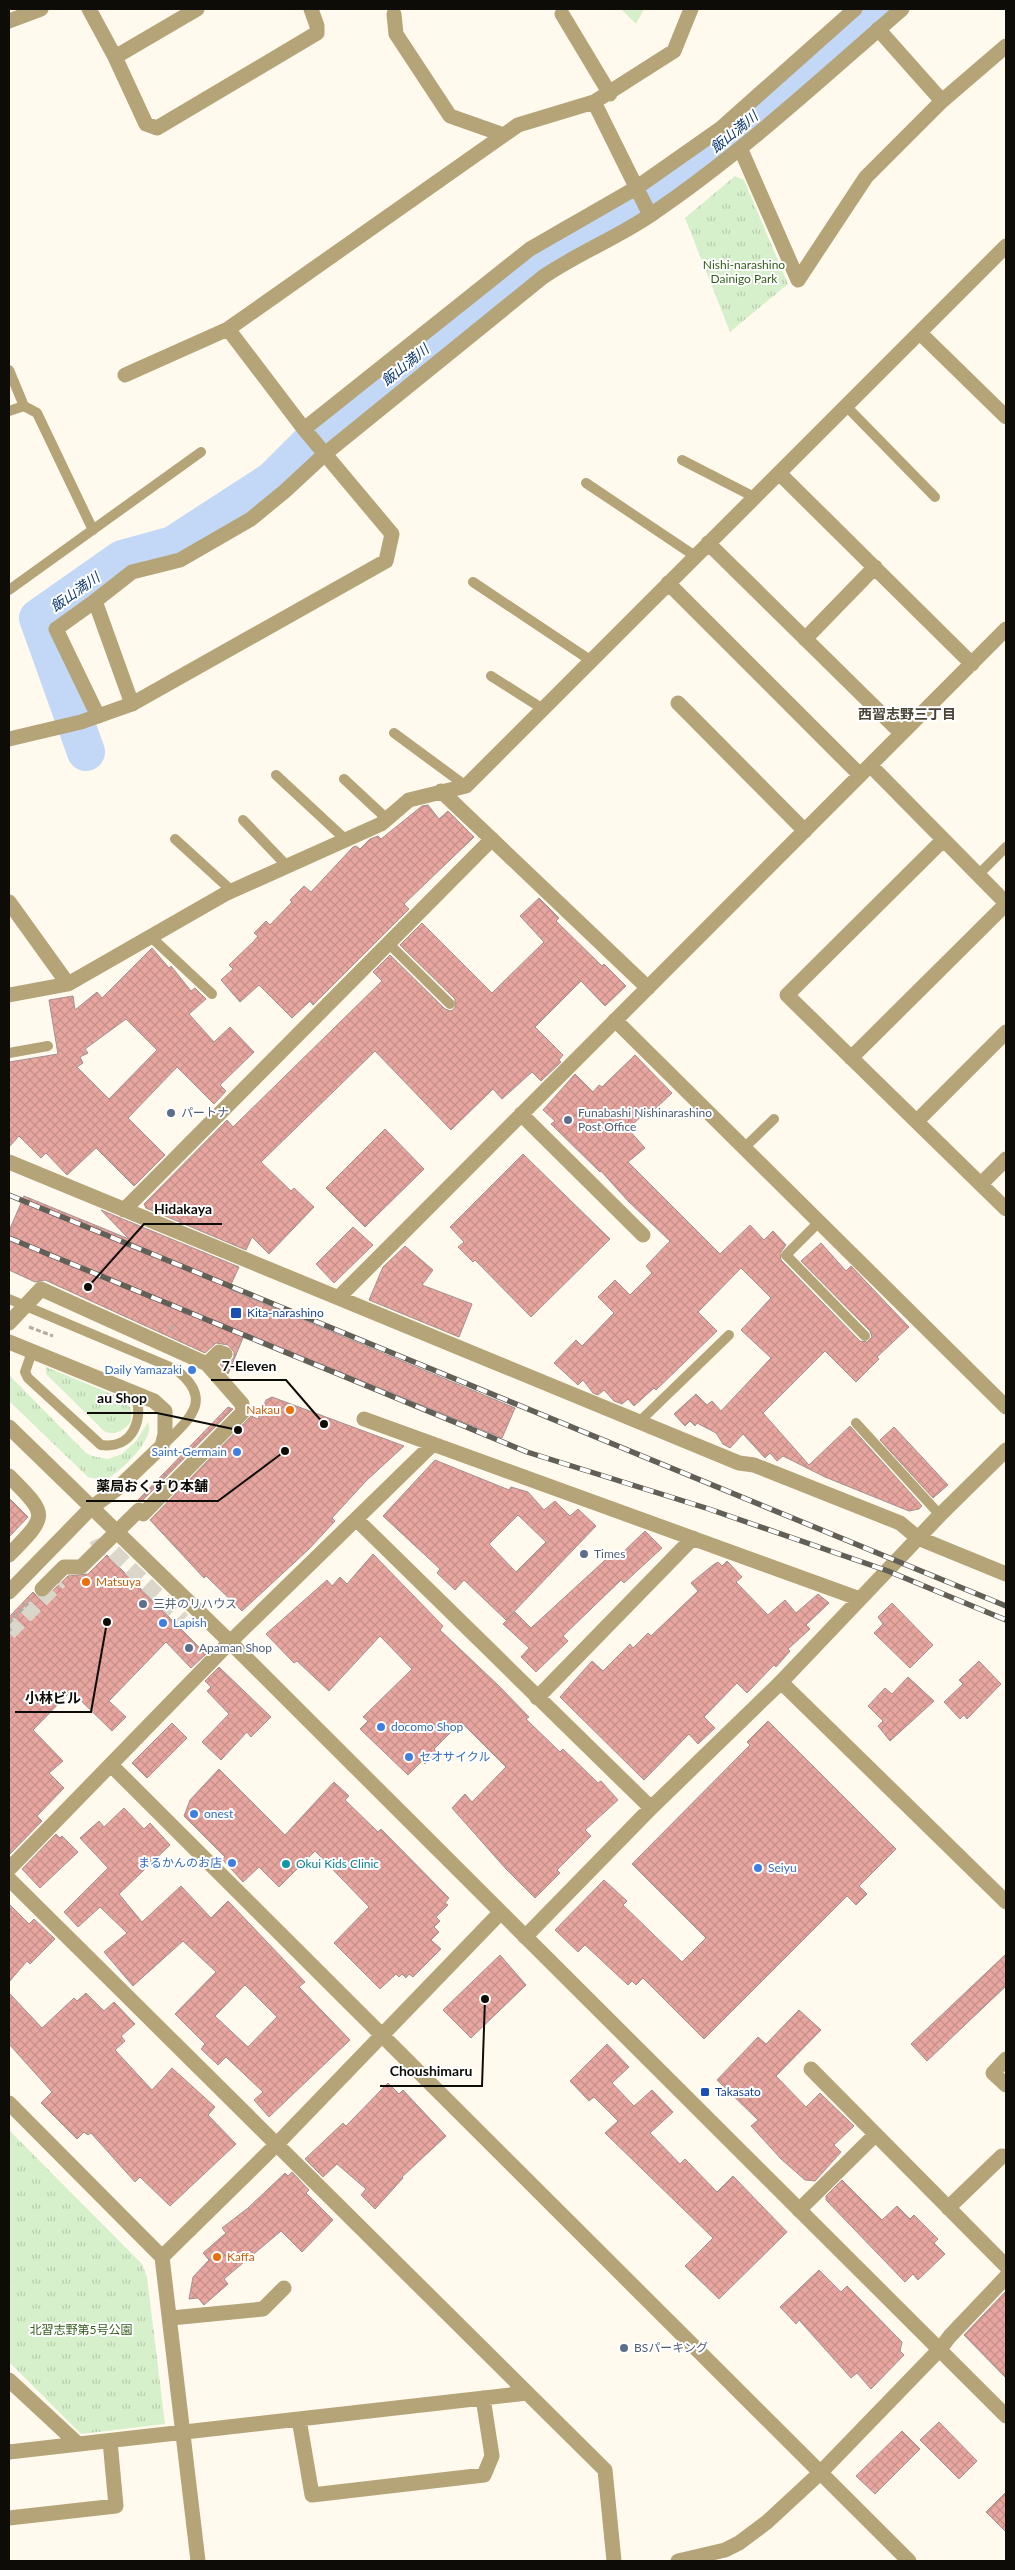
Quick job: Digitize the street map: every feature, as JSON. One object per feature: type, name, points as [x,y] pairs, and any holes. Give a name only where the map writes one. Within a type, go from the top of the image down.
[{"type":"street","points":[[9,21],[41,9]]},
{"type":"street","points":[[89,9],[115,58],[146,124],[157,128],[317,33],[317,26],[311,9]]},
{"type":"street","points":[[115,58],[198,9]]},
{"type":"street","points":[[125,375],[228,329],[518,126],[594,102],[610,94],[674,51],[691,9]]},
{"type":"street","points":[[98,716],[56,629],[132,572],[180,560],[251,519],[285,491],[322,449],[643,202],[720,129],[855,9]]},
{"type":"street","points":[[304,429],[530,249],[643,202],[741,150],[902,9]]},
{"type":"street","points":[[394,14],[396,34],[450,116],[504,135]]},
{"type":"street","points":[[562,14],[610,94]]},
{"type":"street","points":[[878,29],[942,101]]},
{"type":"street","points":[[741,150],[798,280],[866,177],[942,101],[1006,46]]},
{"type":"street","points":[[594,102],[643,202]]},
{"type":"street","points":[[9,995],[68,984],[232,891],[346,840],[386,819],[409,800],[466,786],[1006,246]]},
{"type":"street","points":[[9,739],[73,724],[132,704],[386,561],[392,534],[304,429],[228,329]]},
{"type":"street","points":[[920,333],[1006,417]]},
{"type":"street","points":[[779,473],[972,664]]},
{"type":"street","points":[[708,543],[901,734]]},
{"type":"street","points":[[805,639],[875,567]]},
{"type":"street","points":[[668,583],[865,770],[943,840],[1006,904],[851,1058]]},
{"type":"street","points":[[95,601],[132,704]]},
{"type":"street","points":[[338,1298],[901,734],[972,664],[1004,636]]},
{"type":"street","points":[[678,703],[805,831]]},
{"type":"street","points":[[441,791],[648,988]]},
{"type":"street","points":[[124,1210],[492,840]]},
{"type":"street","points":[[943,840],[787,995],[1006,1209]]},
{"type":"street","points":[[9,902],[68,984]]},
{"type":"street","points":[[615,1020],[1006,1407]]},
{"type":"street","points":[[917,1121],[1006,1032]]},
{"type":"street","points":[[521,1114],[643,1235]]},
{"type":"street","points":[[981,1184],[1006,1159]]},
{"type":"street","points":[[9,1162],[739,1463],[754,1465],[900,1523],[918,1538],[1006,1574]]},
{"type":"street","points":[[10,1322],[41,1290],[118,1321],[207,1364],[242,1404],[243,1412],[144,1514],[139,1510],[80,1567],[64,1568],[42,1589]]},
{"type":"street","points":[[9,1342],[154,1401],[165,1411],[162,1446],[118,1488],[91,1508],[9,1592]]},
{"type":"street","points":[[207,1364],[219,1352],[225,1354]]},
{"type":"street","points":[[364,1419],[860,1599]]},
{"type":"street","points":[[9,1428],[230,1642],[1006,2416]]},
{"type":"street","points":[[9,1868],[230,1642],[433,1444]]},
{"type":"street","points":[[525,1938],[651,1808],[781,1682],[940,1515],[1006,1450]]},
{"type":"street","points":[[9,1476],[36,1504],[39,1509],[39,1518],[29,1534],[9,1555]]},
{"type":"street","points":[[356,1519],[651,1808]]},
{"type":"street","points":[[537,1698],[693,1538]]},
{"type":"street","points":[[781,1682],[1006,1902]]},
{"type":"street","points":[[111,1765],[909,2561]]},
{"type":"street","points":[[9,1879],[605,2470],[614,2561]]},
{"type":"street","points":[[162,2257],[276,2145],[500,1913]]},
{"type":"street","points":[[1006,2059],[993,2073],[1006,2085]]},
{"type":"street","points":[[811,2069],[1006,2266]]},
{"type":"street","points":[[9,2103],[162,2257],[198,2561]]},
{"type":"street","points":[[799,2210],[875,2135]]},
{"type":"street","points":[[948,2208],[1002,2156]]},
{"type":"street","points":[[678,2561],[711,2554],[739,2543],[768,2522],[820,2473],[940,2349],[1006,2277]]},
{"type":"street","points":[[170,2318],[263,2309],[284,2288]]},
{"type":"street","points":[[9,2380],[78,2444]]},
{"type":"street","points":[[9,2452],[526,2393]]},
{"type":"street","points":[[299,2419],[312,2495],[464,2478],[484,2475],[492,2456],[483,2398]]},
{"type":"street","points":[[9,2518],[116,2506],[110,2441]]},
{"type":"lane","points":[[9,370],[24,406],[37,413],[93,530]]},
{"type":"lane","points":[[9,411],[24,406]]},
{"type":"lane","points":[[846,406],[935,497]]},
{"type":"lane","points":[[9,590],[201,452]]},
{"type":"lane","points":[[682,460],[754,497]]},
{"type":"lane","points":[[586,483],[695,556]]},
{"type":"lane","points":[[473,582],[590,660]]},
{"type":"lane","points":[[490,676],[543,709]]},
{"type":"lane","points":[[394,733],[466,786]]},
{"type":"lane","points":[[276,775],[346,840]]},
{"type":"lane","points":[[344,779],[386,819]]},
{"type":"lane","points":[[242,820],[287,866]]},
{"type":"lane","points":[[175,840],[232,891]]},
{"type":"lane","points":[[978,875],[1006,848]]},
{"type":"lane","points":[[151,937],[212,994]]},
{"type":"lane","points":[[388,943],[450,1004]]},
{"type":"lane","points":[[9,1053],[48,1046]]},
{"type":"lane","points":[[744,1148],[774,1119]]},
{"type":"lane","points":[[819,1222],[786,1255],[865,1336]]},
{"type":"lane","points":[[9,1299],[175,1369],[186,1377],[194,1388],[196,1398],[195,1410],[190,1420],[162,1446]]},
{"type":"lane","points":[[639,1422],[729,1335]]},
{"type":"lane","points":[[32,1352],[25,1372],[28,1378],[101,1446],[112,1447],[124,1440],[134,1430],[139,1421],[140,1413],[135,1393]]},
{"type":"lane","points":[[856,1423],[940,1515]]},
{"type":"path","points":[[10,1322],[60,1339]]},
{"type":"path","points":[[9,1623],[42,1589]]},
{"type":"green space","points":[[621,9],[644,9],[636,24]]},
{"type":"green space","name":"Nishi-narashino Dainigo Park","points":[[735,176],[744,180],[788,284],[730,332],[685,218]]},
{"type":"green space","points":[[46,1367],[124,1399],[131,1409],[131,1422],[119,1432],[108,1433],[104,1431],[46,1374]]},
{"type":"green space","points":[[9,1375],[86,1453],[92,1456],[108,1459],[122,1454],[136,1441],[148,1422],[147,1436],[130,1460],[110,1477],[96,1479],[88,1477],[9,1401]]},
{"type":"green space","name":"北習志野第5号公園","points":[[9,2130],[142,2264],[147,2277],[165,2424],[81,2434],[9,2362]]},
{"type":"building","points":[[428,805],[439,819],[448,811],[474,837],[404,904],[409,909],[313,1005],[310,1001],[292,1018],[259,985],[240,1002],[221,980],[233,969],[229,965],[258,936],[254,933],[266,921],[270,925],[304,886],[311,892],[353,847],[356,846],[360,849],[370,839],[378,836],[381,839],[422,806]]},
{"type":"building","points":[[539,898],[559,918],[556,921],[602,966],[604,964],[626,986],[605,1006],[581,981],[535,1027],[563,1055],[559,1060],[561,1062],[541,1081],[532,1072],[502,1099],[493,1089],[451,1130],[375,1051],[261,1162],[291,1191],[294,1188],[314,1207],[269,1254],[252,1237],[246,1250],[146,1208],[144,1204],[227,1120],[233,1127],[382,981],[373,972],[390,955],[445,1009],[451,1011],[455,1008],[455,999],[400,945],[422,923],[492,993],[544,942],[520,916]]},
{"type":"building","points":[[152,948],[169,968],[171,966],[191,991],[195,988],[206,999],[189,1014],[214,1042],[230,1027],[254,1052],[220,1085],[226,1091],[214,1104],[177,1067],[128,1118],[165,1155],[134,1186],[96,1148],[67,1175],[46,1153],[41,1158],[19,1136],[9,1147],[9,1062],[58,1054],[49,1000],[73,996],[75,1010],[97,992],[102,998]],"holes":[[[126,1019],[157,1050],[109,1099],[77,1067],[83,1063],[80,1057],[88,1053],[85,1049]]]},
{"type":"building","points":[[635,1055],[672,1093],[654,1110],[651,1107],[628,1129],[645,1148],[628,1162],[720,1254],[750,1225],[764,1240],[773,1231],[786,1245],[780,1253],[781,1260],[860,1341],[867,1342],[872,1337],[870,1331],[801,1261],[821,1243],[846,1271],[851,1266],[909,1327],[877,1357],[879,1359],[856,1382],[825,1351],[763,1413],[809,1465],[850,1426],[922,1506],[919,1509],[909,1511],[825,1477],[783,1456],[777,1461],[770,1453],[765,1458],[743,1434],[730,1448],[723,1444],[716,1433],[697,1423],[695,1426],[690,1421],[685,1426],[674,1414],[696,1394],[707,1405],[712,1401],[721,1411],[771,1358],[741,1330],[771,1298],[741,1268],[698,1312],[717,1331],[656,1390],[654,1388],[634,1406],[628,1399],[622,1404],[614,1401],[604,1390],[598,1395],[593,1393],[583,1380],[578,1385],[554,1363],[576,1340],[582,1346],[614,1313],[598,1297],[615,1280],[630,1295],[652,1273],[646,1266],[670,1241],[628,1201],[601,1171],[551,1124],[555,1121],[543,1110],[575,1074],[593,1092],[599,1085],[602,1087]]},
{"type":"building","points":[[385,1129],[424,1169],[365,1227],[326,1188]]},
{"type":"building","points":[[523,1154],[610,1239],[531,1317],[475,1260],[473,1262],[458,1247],[464,1242],[450,1227]]},
{"type":"building","points":[[24,1196],[129,1239],[101,1210],[239,1267],[229,1289],[515,1408],[502,1438],[245,1333],[228,1374],[220,1364],[231,1361],[234,1357],[234,1352],[228,1345],[216,1343],[205,1353],[45,1280],[35,1282],[9,1270],[9,1231]]},
{"type":"building","points":[[353,1227],[373,1245],[334,1283],[316,1264]]},
{"type":"building","points":[[405,1246],[433,1270],[422,1285],[472,1304],[459,1337],[369,1300],[383,1267]]},
{"type":"building","points":[[272,1397],[404,1446],[366,1481],[332,1518],[335,1521],[309,1549],[242,1611],[206,1576],[204,1578],[150,1520],[251,1416],[258,1419],[266,1400]]},
{"type":"building","points":[[228,1407],[233,1409],[142,1501],[137,1501]]},
{"type":"building","points":[[894,1427],[948,1485],[933,1498],[880,1440]]},
{"type":"building","points":[[435,1460],[509,1490],[511,1487],[528,1492],[544,1510],[555,1501],[570,1516],[578,1509],[596,1526],[506,1620],[464,1580],[455,1590],[437,1573],[440,1569],[383,1516]],"holes":[[[518,1515],[546,1542],[516,1572],[489,1544]]]},
{"type":"building","points":[[9,1498],[28,1517],[9,1537]]},
{"type":"building","points":[[645,1531],[662,1548],[624,1583],[621,1580],[563,1636],[568,1641],[536,1672],[521,1657],[529,1648],[503,1624],[515,1612],[531,1628],[615,1551],[619,1556]]},
{"type":"building","points":[[373,1554],[443,1626],[440,1630],[529,1717],[526,1719],[560,1752],[563,1749],[598,1783],[601,1781],[618,1800],[585,1830],[591,1836],[557,1870],[560,1873],[535,1898],[506,1869],[452,1808],[465,1794],[472,1802],[506,1767],[461,1722],[434,1749],[437,1753],[425,1764],[422,1761],[408,1775],[360,1729],[368,1721],[363,1717],[412,1669],[380,1636],[329,1691],[297,1661],[294,1663],[266,1634],[327,1580],[332,1586],[340,1577],[347,1584]]},
{"type":"building","points":[[107,1555],[206,1654],[191,1668],[166,1642],[109,1701],[126,1717],[112,1731],[71,1691],[33,1730],[63,1761],[49,1773],[64,1788],[37,1816],[42,1821],[9,1855],[9,1617],[33,1592],[39,1598],[45,1598],[68,1576],[88,1574]]},
{"type":"building","points":[[727,1561],[742,1577],[736,1582],[768,1615],[785,1600],[796,1613],[818,1594],[829,1603],[806,1625],[810,1629],[788,1649],[790,1651],[776,1667],[774,1665],[747,1693],[737,1683],[704,1717],[715,1728],[698,1744],[689,1734],[644,1780],[560,1697],[592,1661],[603,1671],[630,1644],[633,1648],[648,1633],[651,1636],[698,1591],[691,1583],[713,1565],[718,1562],[722,1566]]},
{"type":"building","points":[[892,1603],[933,1645],[910,1668],[874,1633],[883,1624],[878,1617]]},
{"type":"building","points":[[979,1661],[1001,1684],[967,1719],[964,1715],[960,1719],[944,1702],[963,1684],[959,1680]]},
{"type":"building","points":[[219,1667],[271,1717],[251,1737],[247,1732],[221,1760],[202,1742],[229,1714],[207,1691],[211,1687],[205,1681]]},
{"type":"building","points":[[908,1677],[934,1701],[890,1741],[878,1726],[883,1721],[868,1706],[885,1688],[892,1694]]},
{"type":"building","points":[[768,1721],[896,1849],[859,1886],[867,1894],[856,1905],[847,1896],[704,2039],[643,1978],[636,1985],[632,1981],[628,1985],[585,1945],[578,1952],[555,1930],[604,1880],[627,1901],[623,1905],[682,1962],[706,1938],[632,1864],[750,1745],[747,1742]]},
{"type":"building","points":[[172,1723],[187,1738],[147,1778],[132,1763]]},
{"type":"building","points":[[219,1769],[285,1835],[334,1782],[349,1796],[345,1800],[378,1832],[381,1829],[449,1898],[445,1903],[448,1905],[436,1917],[440,1921],[434,1927],[439,1932],[431,1940],[441,1949],[413,1977],[409,1974],[406,1978],[402,1974],[399,1977],[396,1974],[380,1989],[334,1943],[369,1907],[315,1851],[279,1887],[259,1867],[243,1882],[222,1859],[225,1857],[184,1816],[190,1800]]},
{"type":"building","points":[[124,1808],[144,1829],[150,1823],[170,1845],[119,1894],[142,1922],[181,1886],[211,1918],[228,1901],[305,1982],[299,1987],[350,2040],[269,2117],[254,2100],[263,2092],[226,2057],[218,2065],[201,2049],[205,2044],[175,2014],[216,1972],[183,1941],[133,1986],[104,1952],[127,1933],[100,1907],[78,1927],[64,1912],[108,1868],[80,1838],[99,1821],[104,1827]],"holes":[[[245,1985],[277,2017],[248,2047],[215,2016]]]},
{"type":"building","points":[[56,1834],[60,1838],[62,1836],[78,1852],[40,1888],[22,1869]]},
{"type":"building","points":[[9,1904],[29,1924],[34,1919],[55,1939],[30,1964],[27,1961],[9,1982]]},
{"type":"building","points":[[1006,1954],[1006,1986],[927,2061],[911,2044]]},
{"type":"building","points":[[500,1955],[526,1985],[471,2038],[443,2010]]},
{"type":"building","points":[[9,1993],[42,2028],[74,1998],[77,2001],[86,1993],[104,2011],[114,2002],[135,2024],[121,2036],[125,2041],[115,2050],[152,2090],[172,2068],[215,2107],[208,2115],[236,2144],[170,2206],[140,2177],[135,2182],[91,2133],[88,2135],[84,2132],[77,2139],[41,2103],[52,2092],[9,2044]]},
{"type":"building","points":[[799,2010],[821,2030],[776,2076],[806,2107],[820,2093],[854,2126],[834,2145],[841,2152],[815,2181],[805,2180],[781,2159],[751,2126],[758,2120],[717,2080],[758,2037],[766,2044]]},
{"type":"building","points":[[607,2044],[629,2067],[612,2083],[634,2106],[652,2090],[673,2112],[650,2133],[680,2164],[685,2159],[717,2192],[733,2176],[787,2232],[719,2299],[685,2266],[713,2238],[605,2133],[618,2121],[594,2097],[589,2101],[570,2081]]},
{"type":"building","points":[[388,2083],[399,2094],[403,2090],[446,2136],[402,2177],[375,2209],[361,2195],[366,2189],[337,2164],[323,2177],[305,2159],[343,2123],[346,2126]]},
{"type":"building","points":[[292,2172],[309,2190],[306,2193],[333,2220],[302,2252],[281,2231],[224,2279],[228,2284],[204,2305],[198,2298],[189,2299],[193,2277],[209,2260],[203,2253],[226,2233],[222,2228],[248,2208],[285,2173],[288,2176]]},
{"type":"building","points":[[842,2180],[882,2220],[897,2206],[910,2219],[914,2215],[938,2239],[934,2243],[945,2254],[918,2280],[913,2274],[905,2282],[826,2200],[826,2196]]},
{"type":"building","points":[[819,2270],[841,2292],[847,2286],[902,2342],[900,2351],[904,2355],[871,2389],[857,2373],[851,2378],[799,2320],[796,2324],[780,2307]]},
{"type":"building","points":[[1006,2291],[1006,2378],[964,2335]]},
{"type":"building","points":[[939,2422],[977,2461],[959,2479],[920,2440]]},
{"type":"building","points":[[902,2431],[920,2449],[875,2494],[856,2476]]},
{"type":"building","points":[[1006,2492],[1006,2532],[986,2512]]},
{"type":"waterway","name":"飯山満川","points":[[86,752],[38,618],[122,559],[173,545],[273,480],[320,433],[536,261],[570,239],[642,202],[728,139],[876,9]]},
{"type":"tunnel","points":[[93,1549],[99,1546],[112,1550],[183,1620]]},
{"type":"tunnel","points":[[9,1633],[60,1581]]},
{"type":"railway","points":[[9,1195],[1006,1606]]},
{"type":"railway","points":[[9,1238],[527,1452],[709,1509],[888,1571],[1006,1620]]},
{"type":"place","name":"パートナ","points":[[171,1113]]},
{"type":"place","name":"Funabashi Nishinarashino Post Office","points":[[568,1120]]},
{"type":"place","name":"Hidakaya","points":[[88,1287]]},
{"type":"place","name":"Kita-narashino","points":[[236,1313]]},
{"type":"place","name":"Daily Yamazaki","points":[[192,1370]]},
{"type":"place","name":"Nakau","points":[[290,1410]]},
{"type":"place","name":"7-Eleven","points":[[324,1424]]},
{"type":"place","name":"au Shop","points":[[238,1430]]},
{"type":"place","name":"薬局おくすり本舗","points":[[285,1451]]},
{"type":"place","name":"Saint-Germain","points":[[237,1452]]},
{"type":"place","name":"Times","points":[[584,1554]]},
{"type":"place","name":"Matsuya","points":[[86,1582]]},
{"type":"place","name":"三井のリハウス","points":[[143,1604]]},
{"type":"place","name":"小林ビル","points":[[107,1622]]},
{"type":"place","name":"Lapish","points":[[163,1623]]},
{"type":"place","name":"Apaman Shop","points":[[189,1648]]},
{"type":"place","name":"docomo Shop","points":[[381,1727]]},
{"type":"place","name":"セオサイクル","points":[[409,1757]]},
{"type":"place","name":"onest","points":[[194,1814]]},
{"type":"place","name":"まるかんのお店","points":[[232,1863]]},
{"type":"place","name":"Okui Kids Clinic","points":[[286,1864]]},
{"type":"place","name":"Seiyu","points":[[758,1868]]},
{"type":"place","name":"Choushimaru","points":[[485,1999]]},
{"type":"place","name":"Takasato","points":[[705,2092]]},
{"type":"place","name":"Kaffa","points":[[217,2257]]},
{"type":"place","name":"BSパーキング","points":[[624,2348]]},
{"type":"district","name":"西習志野三丁目","points":[[907,714]]}]
